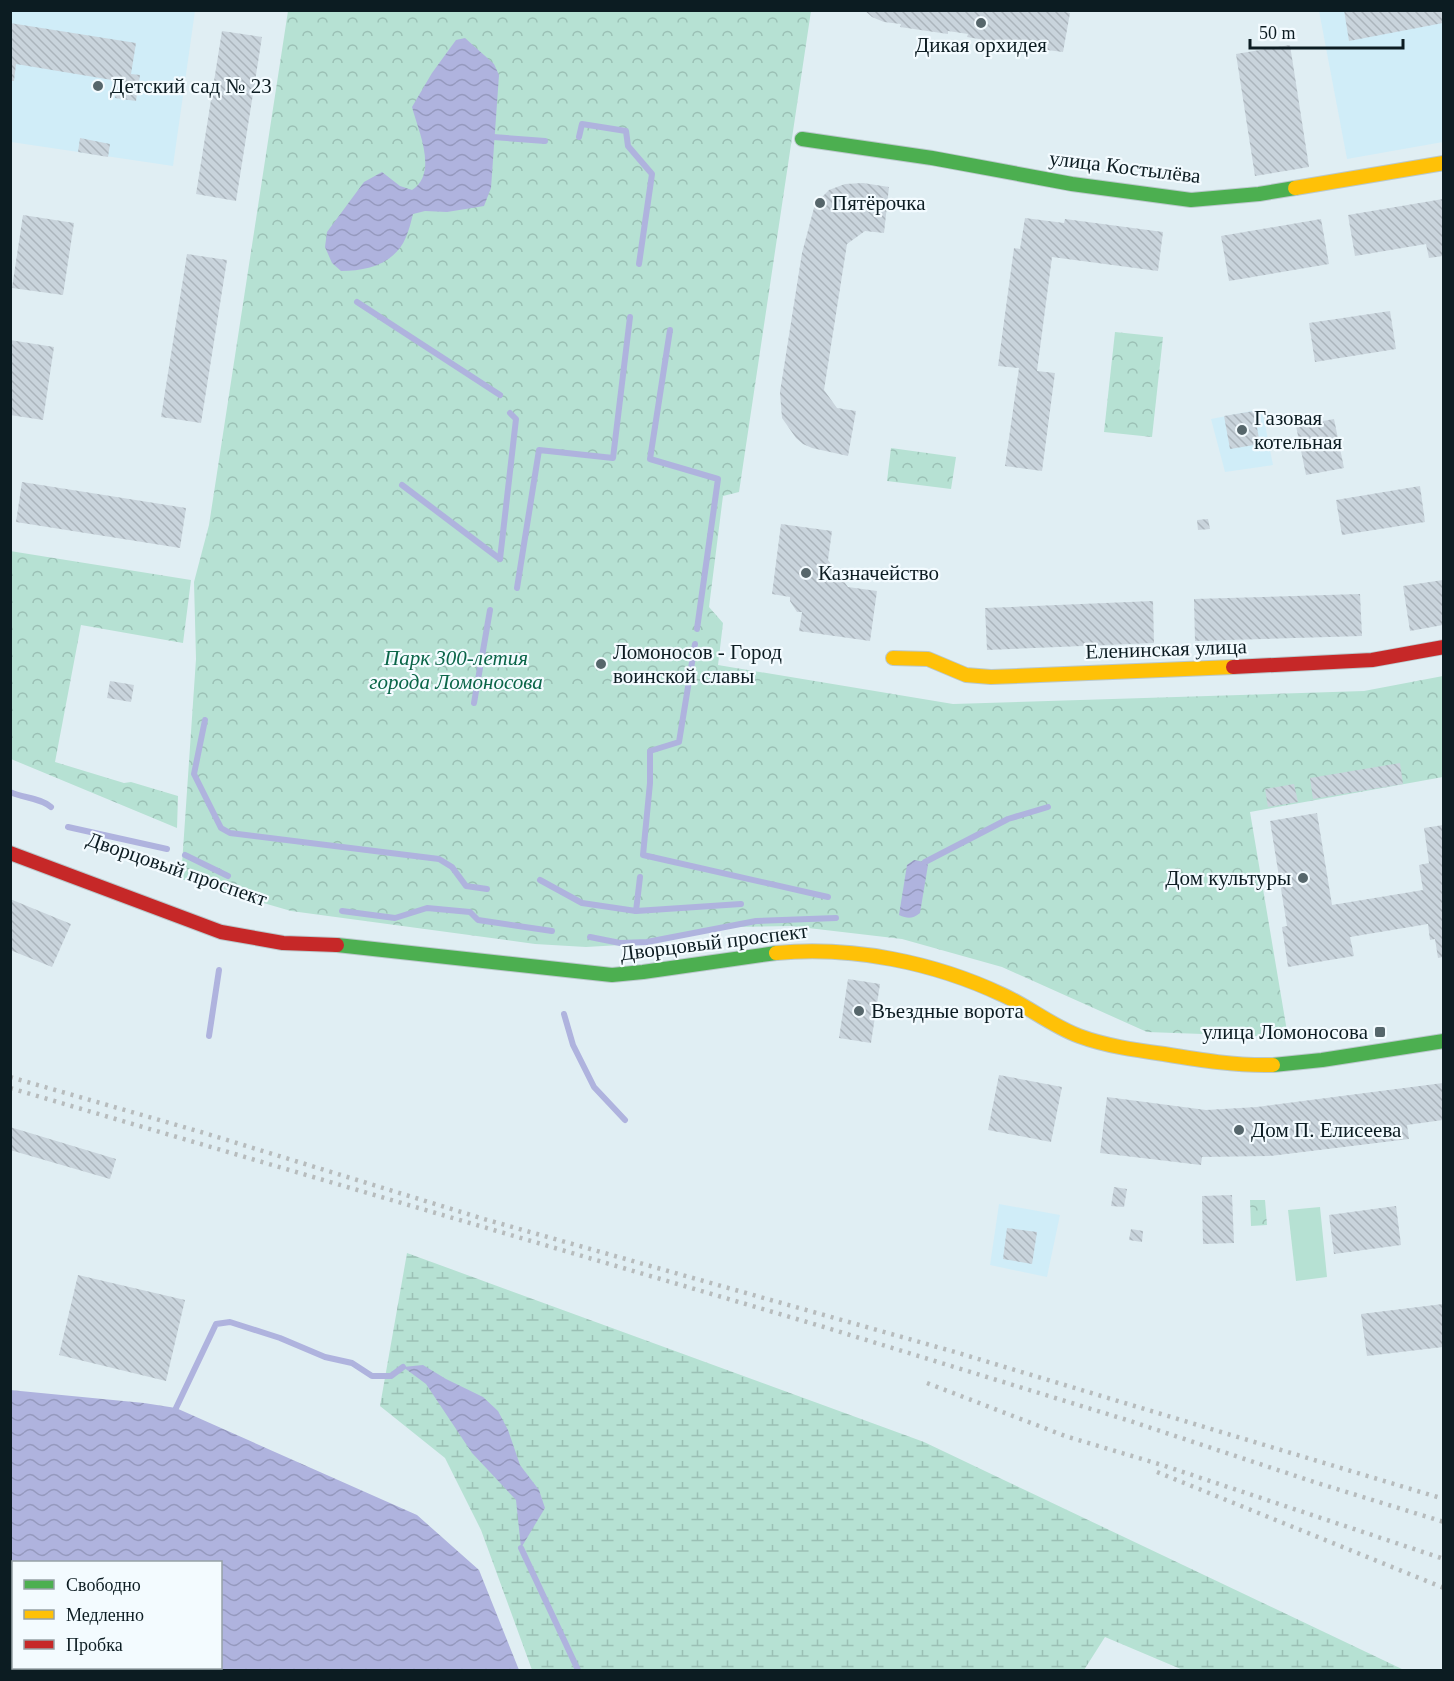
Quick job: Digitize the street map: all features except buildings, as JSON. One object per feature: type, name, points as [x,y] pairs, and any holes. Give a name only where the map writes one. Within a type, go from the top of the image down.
[{"type":"main road","name":"улица Костылёва","points":[[802,139],[932,158],[1072,184],[1191,200],[1259,194],[1443,163]]},
{"type":"main road","name":"Еленинская улица","points":[[893,658],[928,659],[966,675],[991,677],[1329,663],[1372,660],[1443,647]]},
{"type":"main road","name":"Дворцовый проспект","points":[[10,853],[221,932],[283,943],[331,944],[612,975],[651,974],[767,952],[817,950],[856,953],[969,980],[1006,996],[1070,1032],[1103,1044],[1236,1064],[1281,1065],[1443,1041]]},
{"type":"main road","name":"Дворцовый проспект","points":[[287,930],[331,944]]},
{"type":"shaded area","name":"Детский сад № 23","points":[[11,11],[195,11],[173,166],[11,142]]},
{"type":"shaded area","points":[[1319,11],[1443,11],[1443,142],[1347,159]]},
{"type":"shaded area","points":[[1262,409],[1273,465],[1225,472],[1211,419]]},
{"type":"shaded area","points":[[999,1204],[1060,1215],[1047,1277],[990,1265]]},
{"type":"green space","name":"Парк 300-летия города Ломоносова","points":[[288,11],[811,11],[739,492],[723,496],[709,607],[723,623],[718,665],[953,704],[1364,691],[1443,676],[1443,777],[1250,812],[1288,1037],[1147,1032],[1002,967],[902,939],[791,926],[734,927],[638,944],[586,947],[535,944],[291,911],[181,879],[196,659],[194,582],[209,525]]},
{"type":"green space","points":[[1115,332],[1163,337],[1152,437],[1104,432]]},
{"type":"green space","points":[[891,448],[956,457],[951,489],[887,481]]},
{"type":"green space","points":[[10,551],[191,580],[183,643],[81,625],[55,762],[124,783],[131,782],[178,796],[177,828],[11,759]]},
{"type":"green space","points":[[1250,1200],[1265,1200],[1267,1225],[1251,1226]]},
{"type":"green space","points":[[1320,1207],[1327,1277],[1296,1281],[1288,1210]]},
{"type":"green space","points":[[407,1253],[924,1442],[1404,1670],[1183,1670],[1105,1637],[1084,1670],[532,1670],[481,1530],[445,1458],[380,1406]]},
{"type":"water","points":[[465,38],[494,64],[499,75],[491,188],[484,206],[447,212],[425,211],[413,214],[407,234],[395,254],[370,267],[341,271],[332,263],[325,247],[327,232],[364,182],[382,172],[400,186],[412,190],[420,183],[424,174],[424,152],[412,107],[432,73],[456,40]]},
{"type":"water","points":[[914,860],[925,862],[928,865],[920,913],[907,918],[899,915],[907,865]]},
{"type":"water","points":[[423,1365],[483,1397],[498,1411],[508,1430],[520,1465],[539,1490],[545,1508],[521,1548],[516,1500],[472,1453],[426,1384],[403,1367]]},
{"type":"water","points":[[10,1390],[176,1408],[417,1515],[479,1570],[519,1670],[11,1670]]},
{"type":"waterway","points":[[579,137],[582,124],[626,131],[628,146],[652,174],[639,264]]},
{"type":"waterway","points":[[493,137],[545,141]]},
{"type":"waterway","points":[[357,302],[500,395]]},
{"type":"waterway","points":[[517,588],[539,450],[613,458],[630,317]]},
{"type":"waterway","points":[[670,330],[650,459],[718,479],[697,629]]},
{"type":"waterway","points":[[500,559],[516,419],[510,413]]},
{"type":"waterway","points":[[402,485],[500,559]]},
{"type":"waterway","points":[[474,703],[490,610]]},
{"type":"waterway","points":[[695,644],[679,742],[650,751],[650,783],[643,855],[828,897]]},
{"type":"waterway","points":[[205,720],[194,774],[221,828],[230,833],[439,859],[452,867],[466,886],[487,889]]},
{"type":"waterway","points":[[10,792],[51,807]]},
{"type":"waterway","points":[[925,862],[1008,819],[1048,807]]},
{"type":"waterway","points":[[68,827],[167,849]]},
{"type":"waterway","points":[[185,855],[228,876]]},
{"type":"waterway","points":[[636,911],[640,877]]},
{"type":"waterway","points":[[540,880],[582,903],[636,911],[741,904]]},
{"type":"waterway","points":[[342,911],[395,918],[427,908],[470,912],[478,920],[552,931]]},
{"type":"waterway","points":[[590,937],[620,943],[647,942],[756,921],[836,918]]},
{"type":"waterway","points":[[209,1036],[219,970]]},
{"type":"waterway","points":[[564,1014],[573,1045],[594,1087],[625,1120]]},
{"type":"waterway","points":[[176,1408],[216,1324],[230,1322],[280,1338],[325,1357],[352,1363],[372,1376],[391,1376],[403,1367]]},
{"type":"waterway","points":[[521,1548],[578,1670]]},
{"type":"railway","points":[[10,1077],[201,1132],[484,1219],[955,1352],[1444,1499]]},
{"type":"railway","points":[[10,1088],[824,1327],[1127,1420],[1444,1522]]},
{"type":"railway","points":[[927,1383],[1065,1436],[1162,1465],[1444,1559]]},
{"type":"railway","points":[[1157,1472],[1444,1588]]},
{"type":"traffic: fast","points":[[802,139],[932,158],[1072,184],[1191,200],[1259,194],[1295,188]]},
{"type":"traffic: fast","points":[[337,945],[612,975],[776,953]]},
{"type":"traffic: fast","points":[[1273,1065],[1322,1060],[1444,1041]]},
{"type":"traffic: slow","points":[[1295,188],[1444,163]]},
{"type":"traffic: slow","points":[[893,658],[928,659],[966,675],[991,677],[1233,667]]},
{"type":"traffic: slow","points":[[776,953],[834,952],[921,965],[976,983],[1013,1000],[1069,1032],[1100,1042],[1205,1060],[1245,1065],[1273,1065]]},
{"type":"traffic: jam","points":[[1233,667],[1372,660],[1444,647]]},
{"type":"traffic: jam","points":[[10,853],[221,932],[283,943],[337,945]]},
{"type":"place","name":"Дикая орхидея","points":[[981,23]]},
{"type":"place","name":"Детский сад № 23","points":[[98,86]]},
{"type":"place","name":"Пятёрочка","points":[[820,203]]},
{"type":"place","name":"Газовая котельная","points":[[1242,430]]},
{"type":"place","name":"Казначейство","points":[[806,573]]},
{"type":"place","name":"Ломоносов - Город воинской славы","points":[[601,664]]},
{"type":"place","name":"Дом культуры","points":[[1303,878]]},
{"type":"place","name":"Въездные ворота","points":[[859,1011]]},
{"type":"place","name":"улица Ломоносова","points":[[1380,1032]]},
{"type":"place","name":"Дом П. Елисеева","points":[[1239,1130]]}]
